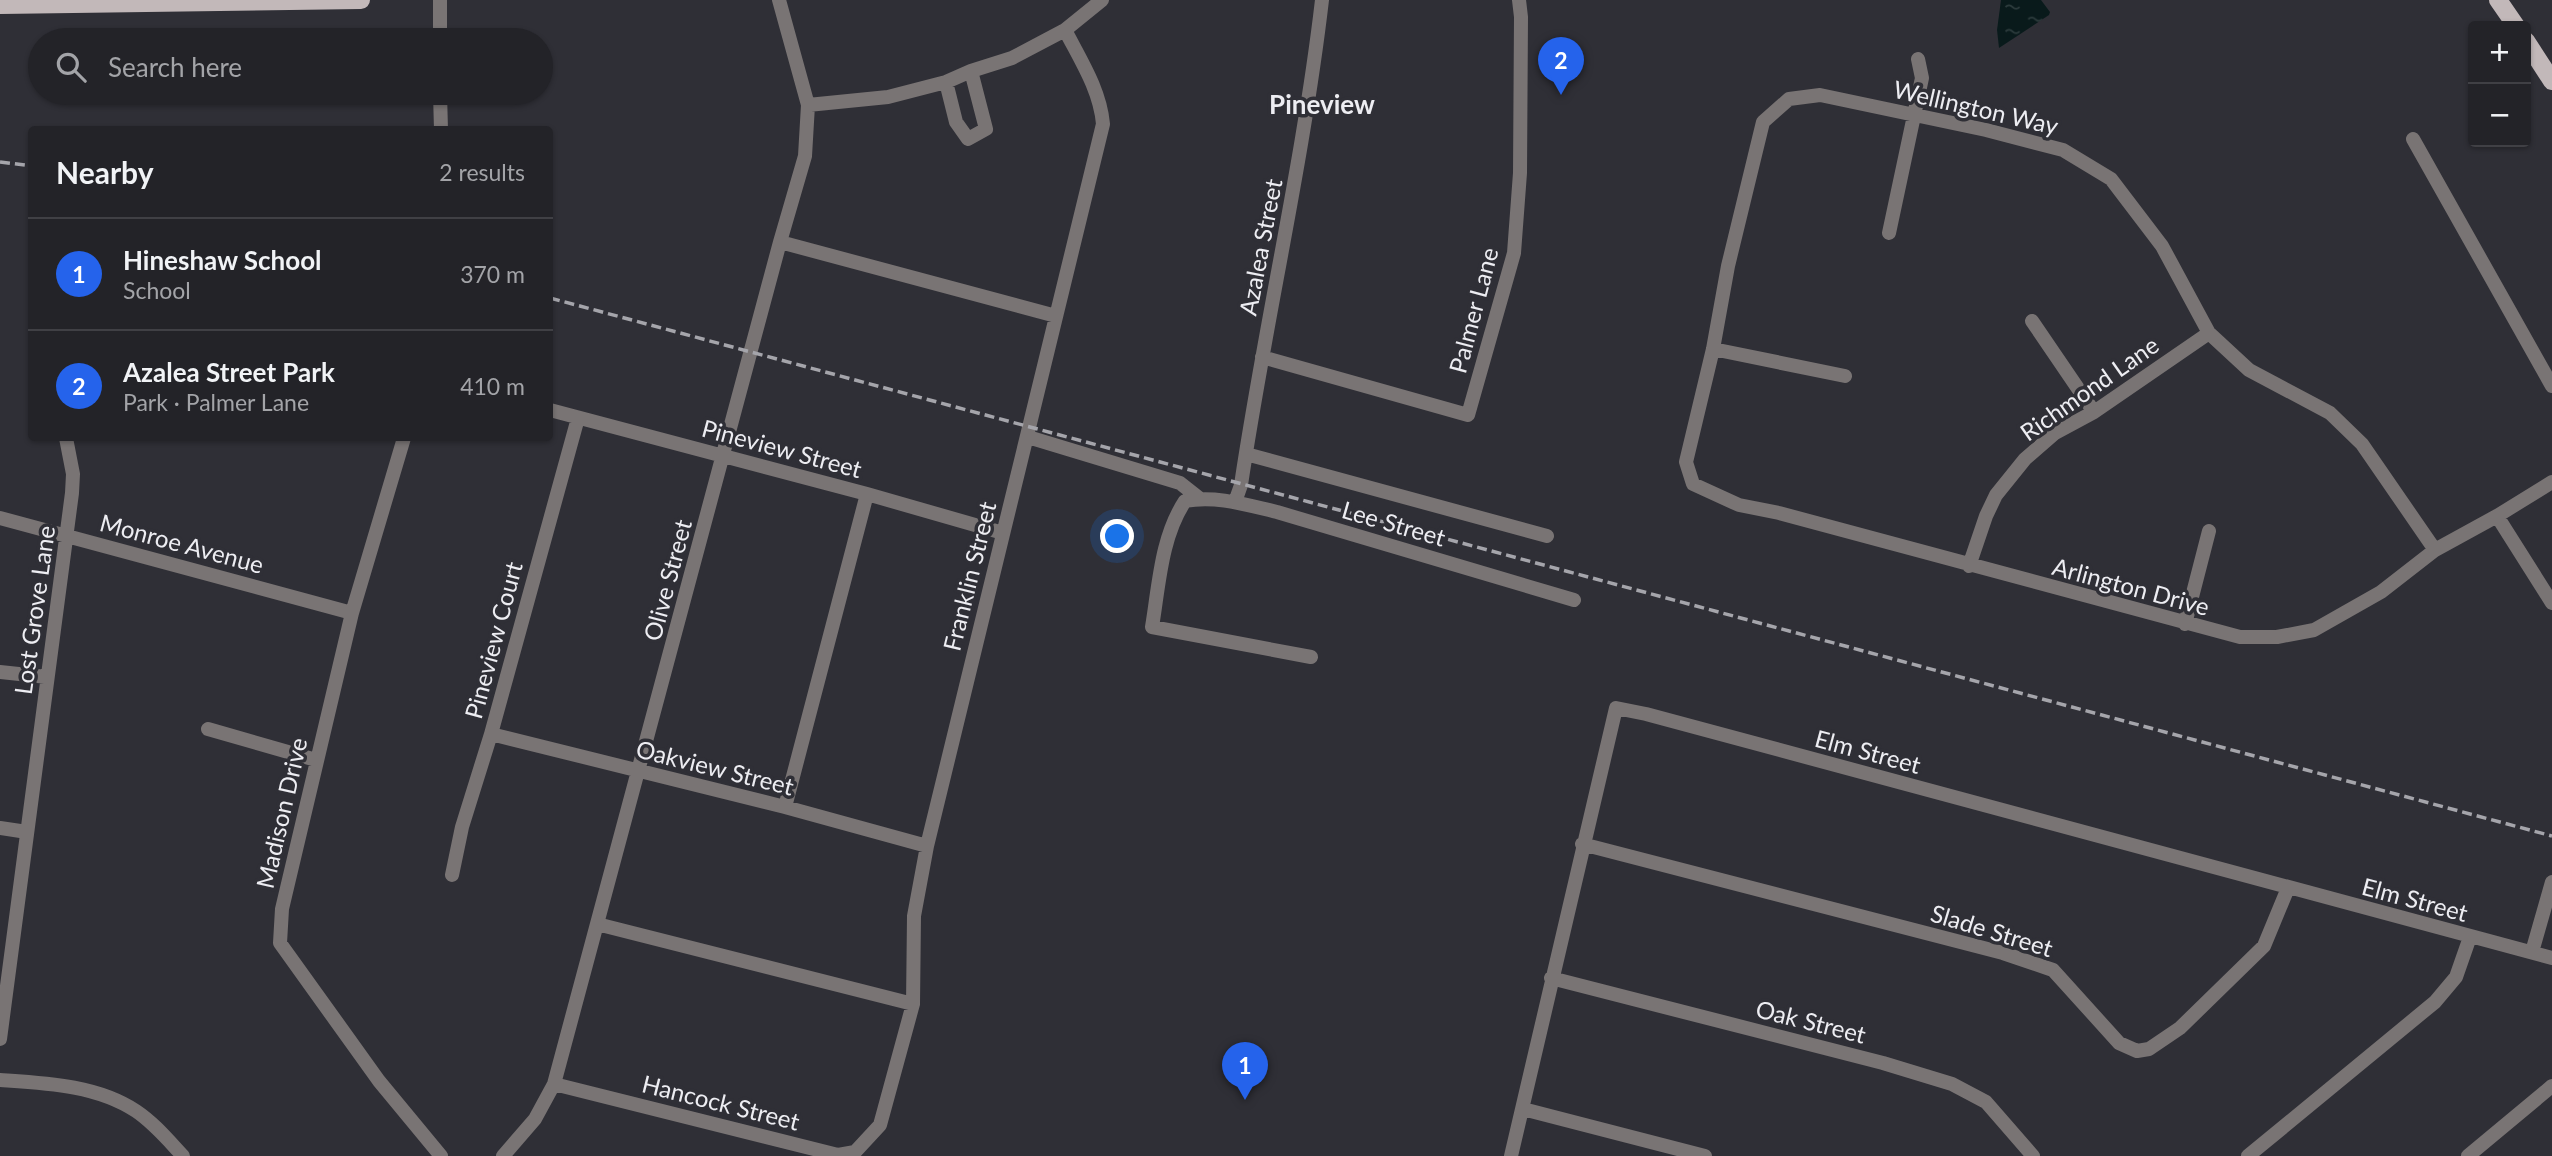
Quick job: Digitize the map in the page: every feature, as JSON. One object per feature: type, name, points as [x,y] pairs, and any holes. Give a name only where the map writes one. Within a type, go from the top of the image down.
[{"type":"main road","points":[[0,5],[361,0]]},
{"type":"main road","points":[[2498,0],[2513,21]]},
{"type":"main road","points":[[2531,49],[2552,81]]},
{"type":"street","points":[[440,0],[440,28]]},
{"type":"street","name":"Olive Street","points":[[503,1156],[535,1119],[555,1084],[805,156],[808,105],[779,0]]},
{"type":"street","points":[[808,105],[888,97],[946,82],[1012,58],[1065,30],[1101,0]]},
{"type":"street","name":"Azalea Street","points":[[1235,502],[1241,485],[1298,166],[1322,0]]},
{"type":"street","name":"Palmer Lane","points":[[1262,357],[1468,415],[1514,253],[1520,173],[1519,0]]},
{"type":"street","name":"Franklin Street","points":[[870,1136],[880,1125],[913,1004],[914,916],[927,846],[1103,124],[1102,108],[1095,89],[1065,30]]},
{"type":"street","points":[[1889,233],[1922,78],[1918,59]]},
{"type":"street","points":[[946,82],[956,122],[968,139],[986,129],[971,71]]},
{"type":"street","name":"Wellington Way","points":[[1686,462],[1713,349],[1728,266],[1763,122],[1789,99],[1820,95],[2063,150],[2111,180],[2162,246],[2209,332],[2249,370],[2330,412],[2362,444],[2435,550]]},
{"type":"street","points":[[440,105],[440,126]]},
{"type":"street","points":[[2413,139],[2552,386]]},
{"type":"street","points":[[780,242],[1056,316]]},
{"type":"street","points":[[2032,321],[2094,411]]},
{"type":"street","name":"Richmond Lane","points":[[1969,566],[1996,495],[2025,459],[2055,433],[2094,411],[2209,332]]},
{"type":"street","points":[[1713,349],[1845,376]]},
{"type":"street","name":"Pineview Street","points":[[553,411],[1003,533]]},
{"type":"street","name":"Pineview Court","points":[[452,875],[461,827],[491,734],[578,418]]},
{"type":"street","name":"Lee Street","points":[[1028,437],[1180,483],[1199,499],[1235,502],[1277,512],[1574,600]]},
{"type":"street","name":"Lost Grove Lane","points":[[0,1039],[4,980],[67,536],[73,474],[67,441]]},
{"type":"street","name":"Madison Drive","points":[[403,441],[352,613],[282,909],[279,943],[379,1081],[441,1156]]},
{"type":"street","points":[[1246,454],[1547,536]]},
{"type":"street","name":"Arlington Drive","points":[[1686,462],[1693,484],[1739,505],[1779,513],[2240,637],[2277,637],[2314,630],[2381,592],[2435,550],[2552,482]]},
{"type":"street","points":[[785,807],[867,494]]},
{"type":"street","points":[[1199,499],[1185,501],[1174,517],[1163,557],[1152,627],[1311,657]]},
{"type":"street","points":[[2497,516],[2552,603]]},
{"type":"street","name":"Monroe Avenue","points":[[0,518],[352,613]]},
{"type":"street","points":[[2185,624],[2209,531]]},
{"type":"street","points":[[0,671],[47,677]]},
{"type":"street","name":"Elm Street","points":[[1511,1156],[1616,708],[2552,958]]},
{"type":"street","points":[[208,729],[316,760]]},
{"type":"street","name":"Oakview Street","points":[[491,734],[785,807],[927,846]]},
{"type":"street","points":[[0,828],[27,832]]},
{"type":"street","name":"Slade Street","points":[[1582,844],[1990,949],[2053,970],[2119,1043],[2137,1051],[2149,1049],[2180,1028],[2264,946],[2288,888]]},
{"type":"street","points":[[2532,952],[2552,882]]},
{"type":"street","points":[[597,924],[913,1004]]},
{"type":"street","points":[[2248,1156],[2435,1002],[2456,977],[2470,937]]},
{"type":"street","name":"Oak Street","points":[[1551,978],[1883,1063],[1952,1084],[1986,1102],[2033,1156]]},
{"type":"street","points":[[0,1080],[88,1090],[115,1099],[146,1119],[183,1156]]},
{"type":"street","name":"Hancock Street","points":[[555,1084],[838,1155],[855,1152],[870,1136]]},
{"type":"street","points":[[2468,1156],[2552,1086]]},
{"type":"street","points":[[1523,1109],[1705,1156]]},
{"type":"water","points":[[2001,0],[2041,0],[2050,12],[1999,48],[1997,30]]},
{"type":"railway","points":[[0,162],[28,166]]},
{"type":"railway","points":[[553,299],[2552,836]]},
{"type":"place","name":"Azalea Street Park","points":[[1561,95]]},
{"type":"place","name":"Hineshaw School","points":[[1245,1100]]},
{"type":"district","name":"Pineview","points":[[1322,104]]}]
